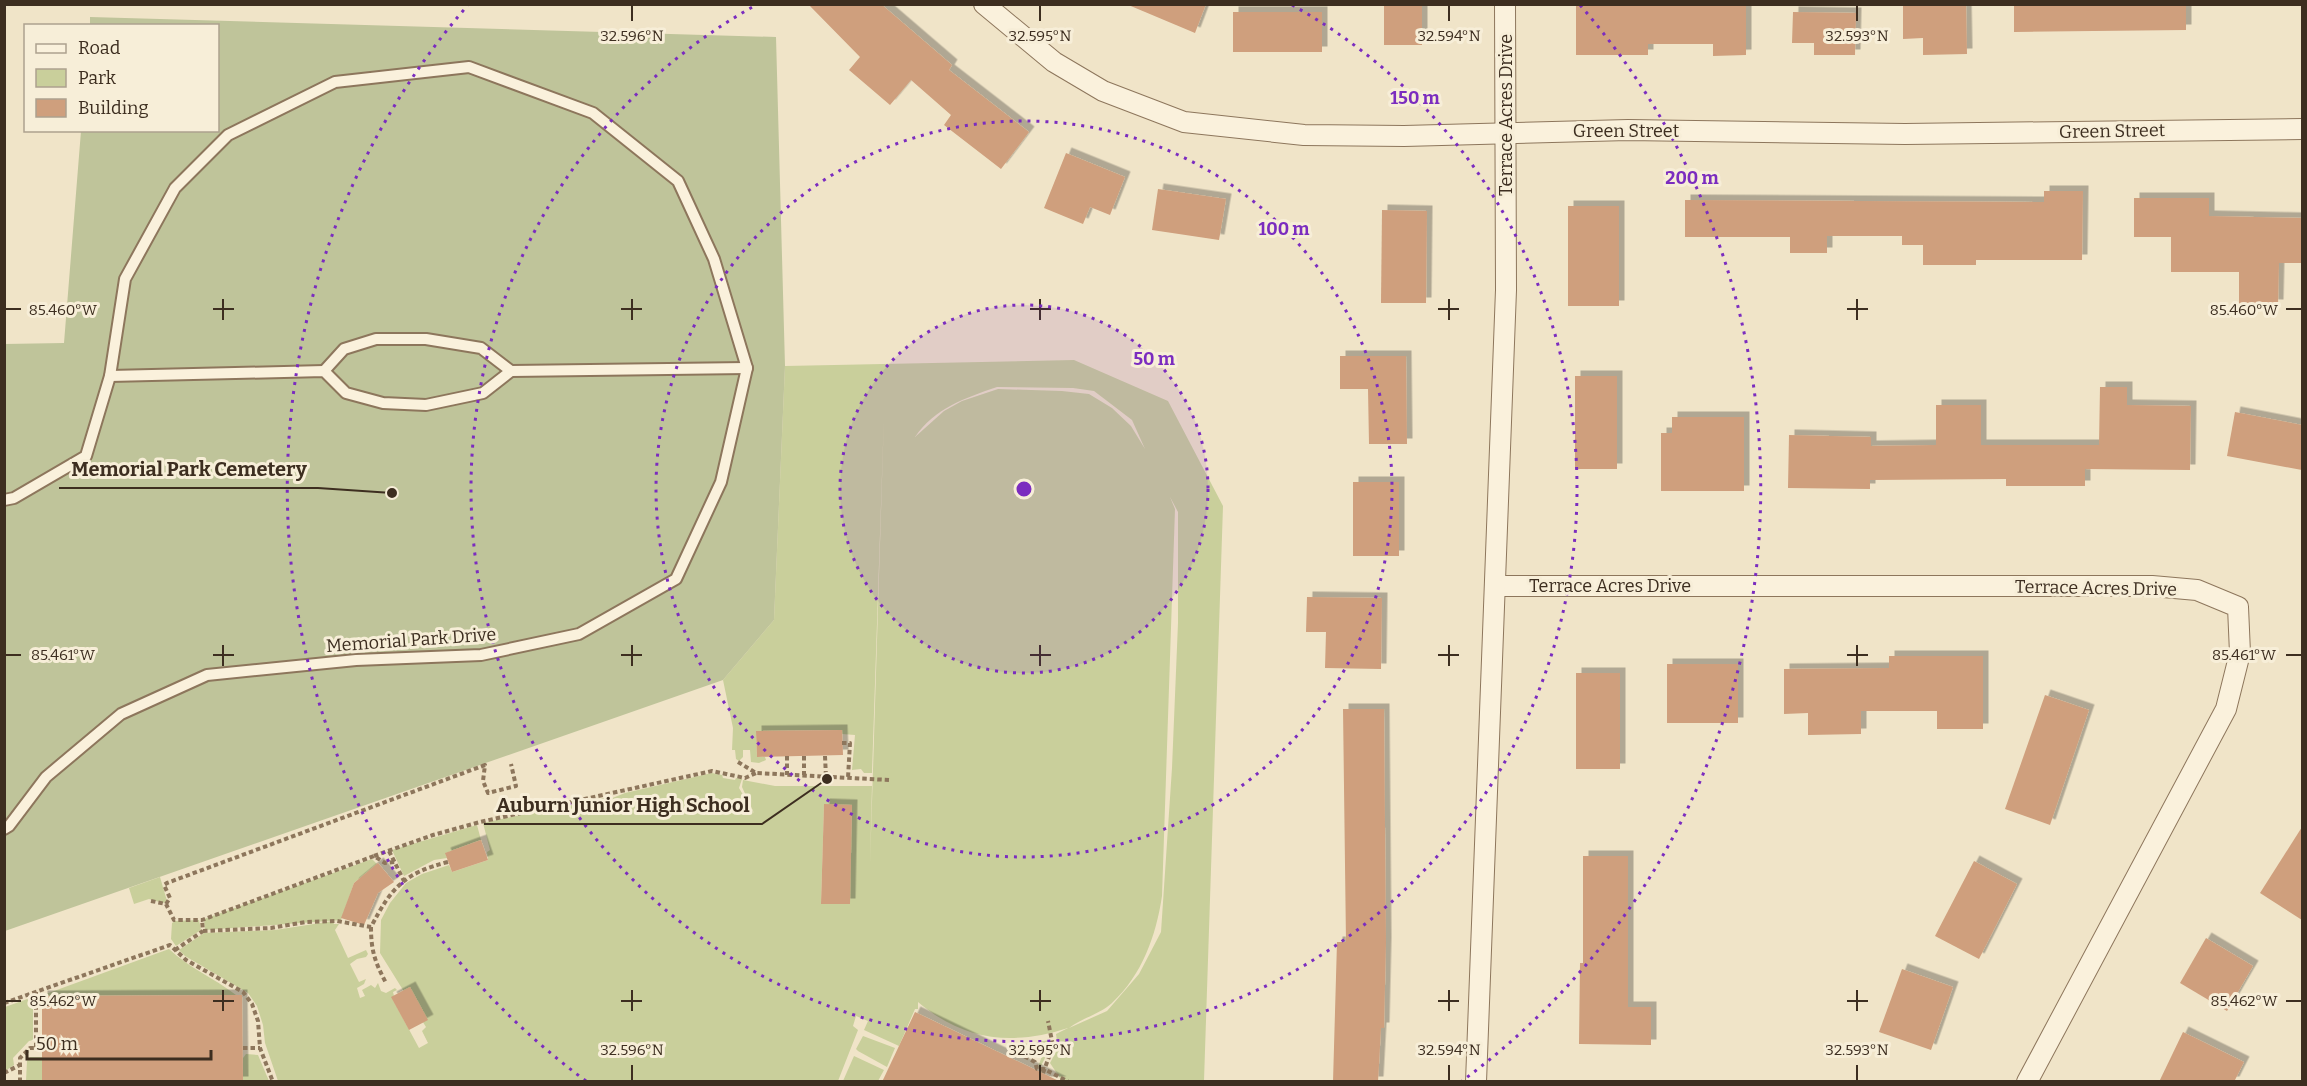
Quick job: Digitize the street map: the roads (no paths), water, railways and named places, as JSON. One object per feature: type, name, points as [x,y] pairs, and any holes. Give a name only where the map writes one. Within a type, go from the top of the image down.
[{"type":"street","name":"Green Street","points":[[984,4],[1054,62],[1103,92],[1184,122],[1304,135],[1404,136],[1628,130],[1905,134],[2302,129]]},
{"type":"street","name":"Terrace Acres Drive","points":[[1476,1082],[1506,290],[1505,4]]},
{"type":"street","name":"Terrace Acres Drive","points":[[1496,586],[2152,586],[2197,590],[2238,607],[2240,653],[2226,709],[2027,1082]]},
{"type":"lane","name":"Memorial Park Drive","points":[[4,500],[14,498],[86,456],[110,376],[125,279],[175,188],[228,135],[335,82],[469,67],[593,113],[678,181],[714,259],[747,368],[721,482],[676,579],[579,634],[481,656],[356,660],[207,675],[121,714],[46,777],[9,826],[4,829]]},
{"type":"lane","points":[[110,376],[324,371],[344,350],[376,339],[426,339],[481,348],[511,371]]},
{"type":"lane","points":[[324,371],[346,393],[383,403],[426,405],[483,393],[511,371],[747,368]]},
{"type":"place","name":"Memorial Park Cemetery","points":[[392,493]]},
{"type":"place","name":"Auburn Junior High School","points":[[827,779]]}]
